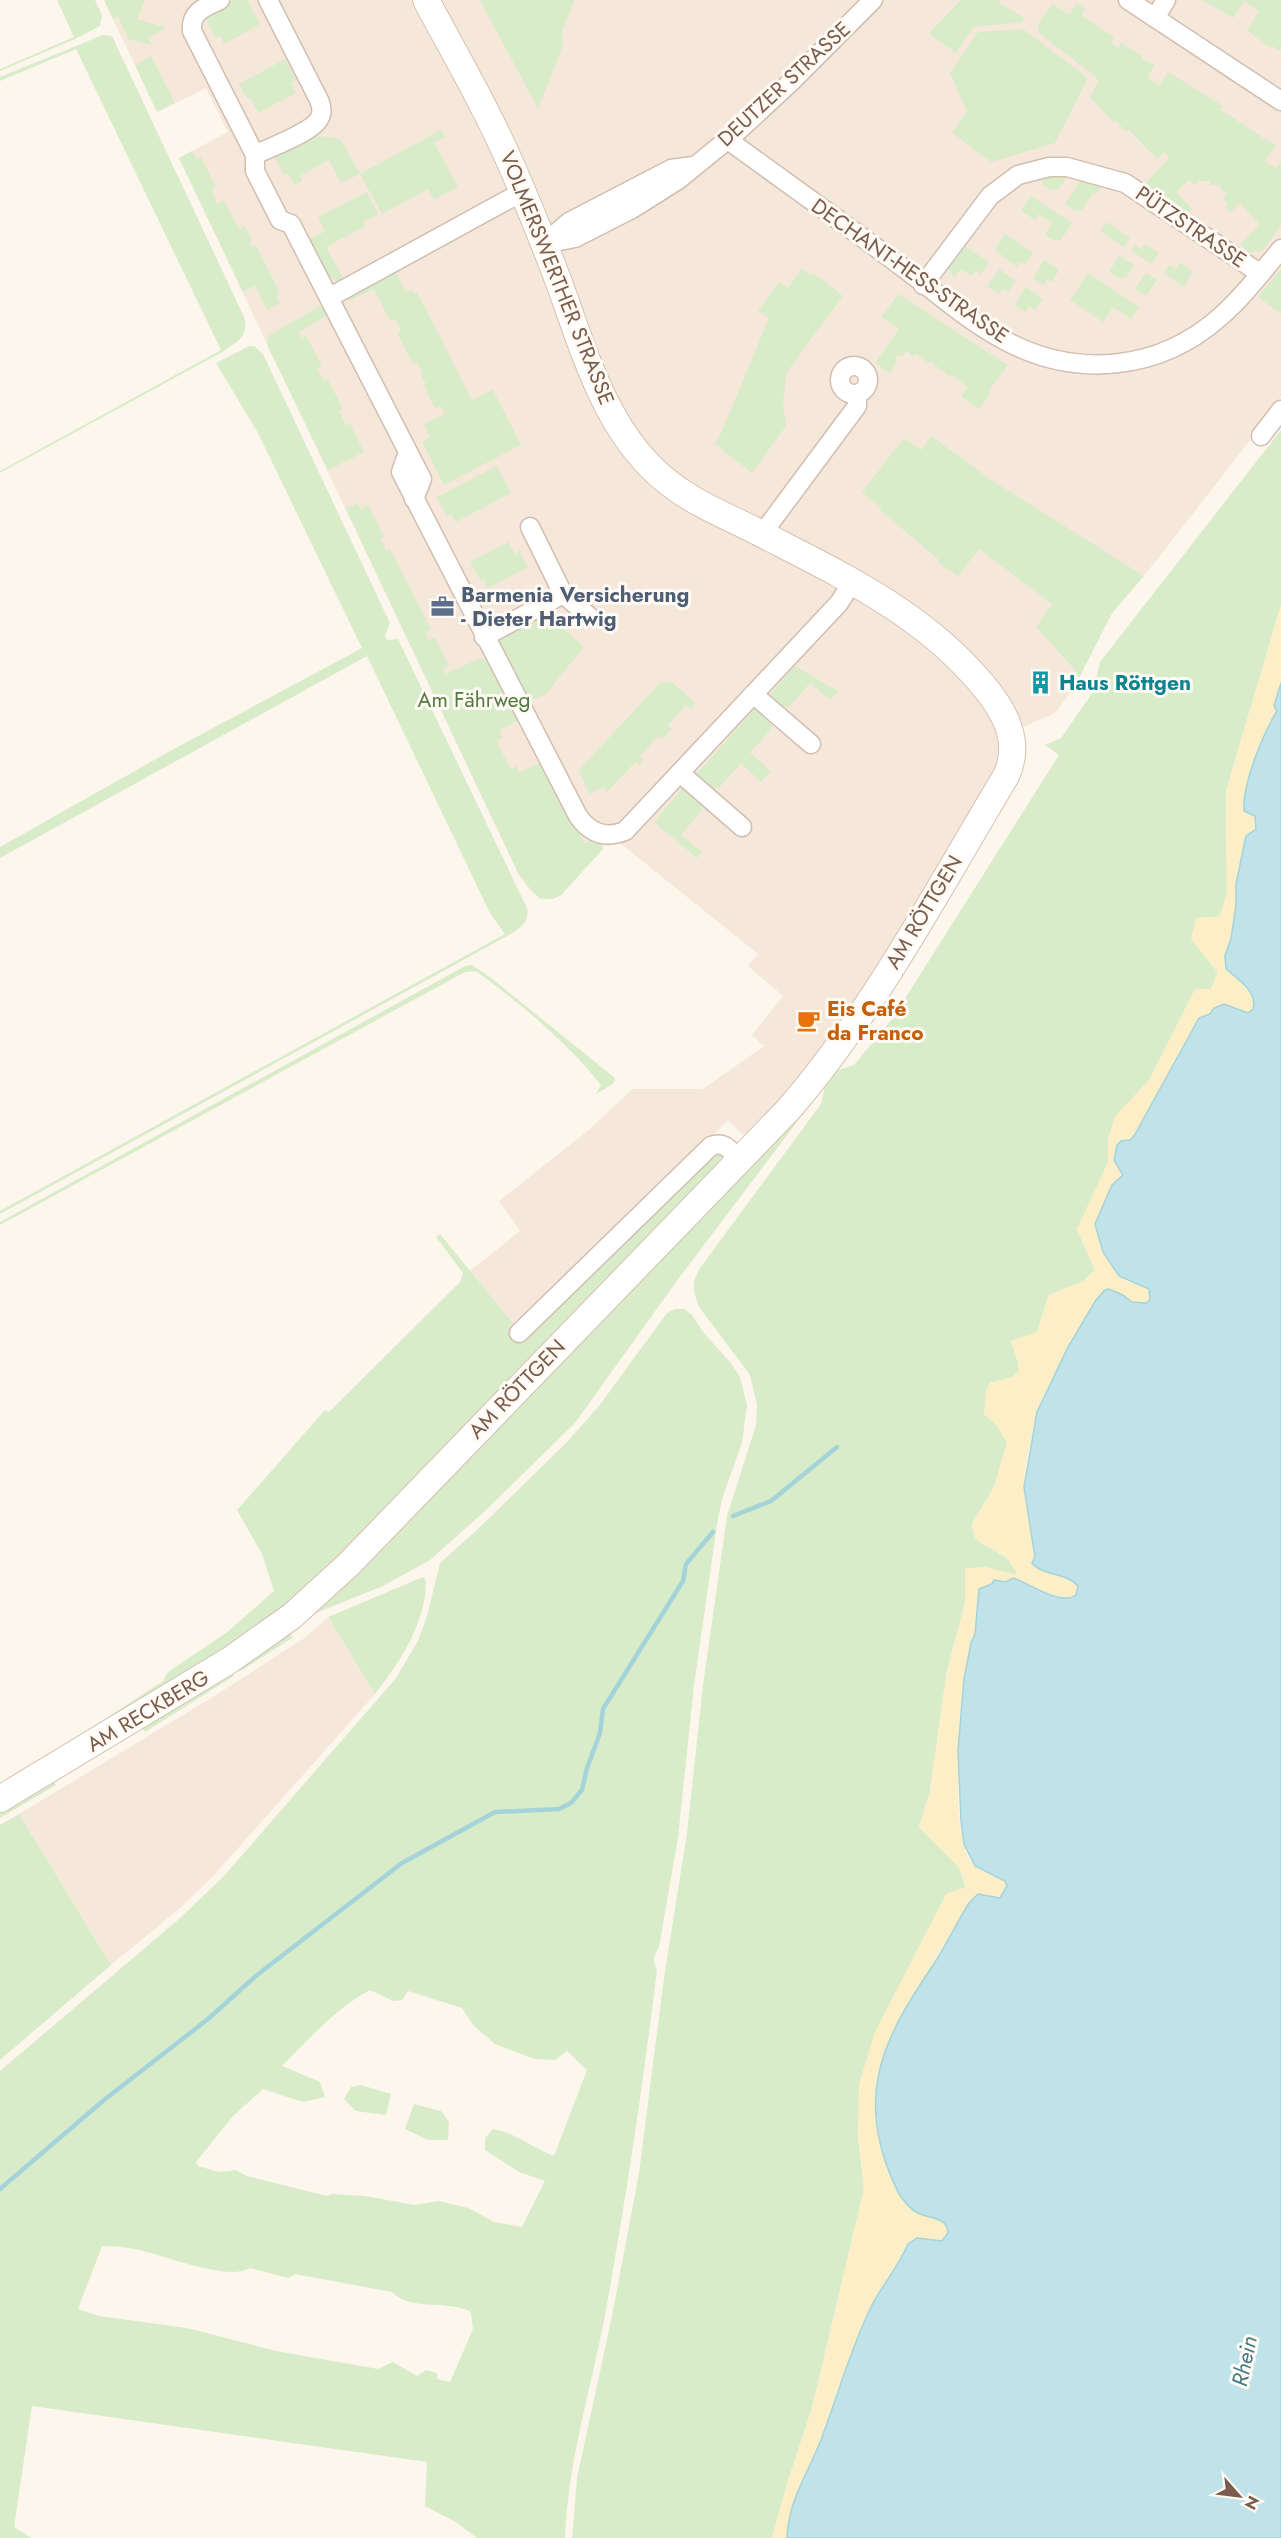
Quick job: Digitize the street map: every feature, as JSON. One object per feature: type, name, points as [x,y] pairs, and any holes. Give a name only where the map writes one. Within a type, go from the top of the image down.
[{"type":"street","points":[[220,0],[196,12],[192,21],[192,31],[255,154],[255,171],[280,220],[291,224],[422,479],[414,499],[578,816],[590,830],[609,836],[625,831],[838,603],[853,581]]},
{"type":"street","points":[[255,154],[310,128],[319,120],[322,110],[268,0]]},
{"type":"street","name":"VOLMERSWERTHER STRASSE","points":[[426,0],[492,122],[544,244],[592,373],[613,416],[632,445],[648,465],[669,483],[697,501],[853,581],[897,607],[954,654],[991,695],[1001,708],[1011,734]]},
{"type":"street","name":"DEUTZER STRASSE","points":[[544,244],[569,222],[670,169],[693,166],[728,140],[792,81],[873,0]]},
{"type":"street","points":[[1128,0],[1281,101]]},
{"type":"street","points":[[1155,18],[1166,0]]},
{"type":"street","name":"DECHANT-HESS-STRASSE","points":[[728,140],[982,327],[1028,352],[1059,362],[1096,366],[1140,360],[1181,344],[1220,317],[1261,274],[1281,249]]},
{"type":"street","name":"PÜTZSTRASSE","points":[[923,285],[990,196],[1018,175],[1049,166],[1067,167],[1125,183],[1261,274]]},
{"type":"street","points":[[330,297],[522,192]]},
{"type":"street","points":[[762,534],[857,406],[857,394]]},
{"type":"street","points":[[1261,436],[1281,410]]},
{"type":"street","points":[[530,527],[563,594],[591,618]]},
{"type":"street","points":[[484,637],[563,594]]},
{"type":"street","points":[[753,694],[811,744]]},
{"type":"street","name":"AM RÖTTGEN","points":[[292,1616],[349,1564],[738,1158],[788,1110],[820,1072],[861,1015],[1006,777],[1013,756],[1011,734]]},
{"type":"street","points":[[680,773],[742,827]]},
{"type":"street","name":"AM RÖTTGEN","points":[[519,1333],[711,1146],[718,1143],[726,1146],[738,1158]]},
{"type":"street","name":"AM RECKBERG","points":[[0,1799],[202,1679],[292,1616]]},
{"type":"shaded area","points":[[104,0],[1281,0],[1281,396],[1279,403],[1156,561],[1112,613],[1073,689],[1055,713],[1026,726],[997,733],[1001,759],[846,1020],[748,1140],[728,1120],[517,1329],[470,1271],[520,1231],[499,1201],[590,1129],[632,1089],[703,1089],[764,1046],[752,1035],[783,996],[748,966],[758,954],[620,843],[602,840],[603,849],[561,895],[553,899],[540,899],[519,875],[179,158],[228,132],[206,88],[157,112]]},
{"type":"shaded area","points":[[328,1617],[375,1694],[215,1874],[180,1908],[111,1965],[19,1814],[216,1695],[303,1639]]},
{"type":"green space","points":[[57,0],[95,0],[102,15],[100,26],[0,71],[0,69],[74,37]]},
{"type":"green space","points":[[104,0],[145,0],[137,19],[166,28],[148,38],[151,45],[128,39],[118,16],[113,19]]},
{"type":"green space","points":[[234,0],[247,0],[260,24],[224,44],[220,36],[216,38],[204,16]]},
{"type":"green space","points":[[480,0],[574,0],[562,32],[563,45],[538,109]]},
{"type":"green space","points":[[961,0],[1000,0],[1000,3],[1024,18],[1023,22],[974,27],[956,53],[929,33]]},
{"type":"green space","points":[[1202,0],[1281,0],[1281,50],[1272,46],[1270,48],[1247,30],[1259,11],[1244,1],[1233,18]]},
{"type":"green space","points":[[1077,3],[1085,9],[1081,15],[1114,37],[1111,43],[1118,48],[1121,43],[1142,56],[1141,59],[1155,64],[1147,78],[1159,85],[1168,72],[1223,106],[1221,110],[1276,146],[1265,161],[1276,168],[1281,162],[1281,225],[1263,250],[1249,253],[1240,244],[1260,225],[1240,203],[1230,213],[1225,207],[1228,204],[1223,199],[1227,195],[1219,185],[1210,185],[1210,181],[1197,181],[1197,184],[1193,184],[1189,180],[1176,192],[1192,209],[1185,215],[1142,187],[1169,158],[1164,152],[1157,159],[1129,130],[1126,132],[1116,121],[1114,123],[1090,97],[1098,82],[1096,77],[1039,33],[1038,24],[1053,4],[1069,15]]},
{"type":"green space","points":[[1023,29],[1088,78],[1055,143],[991,162],[952,133],[967,112],[950,73],[978,32]]},
{"type":"green space","points":[[103,35],[112,36],[245,319],[245,330],[233,345],[224,351],[0,473],[221,350],[76,49],[0,81],[0,77]]},
{"type":"green space","points":[[151,56],[175,103],[157,112],[135,65]]},
{"type":"green space","points":[[285,59],[296,80],[291,83],[296,93],[258,113],[251,98],[247,99],[239,84]]},
{"type":"green space","points":[[441,130],[445,137],[434,143],[458,187],[434,200],[428,189],[382,214],[360,174]]},
{"type":"green space","points":[[330,137],[341,140],[360,174],[341,183],[329,160],[300,176],[302,181],[294,185],[288,173],[284,175],[273,154],[306,138]]},
{"type":"green space","points":[[192,151],[197,159],[201,157],[216,187],[212,189],[217,204],[224,200],[239,229],[245,226],[252,240],[249,242],[251,247],[256,246],[280,294],[277,296],[280,303],[267,310],[255,286],[243,292],[179,158]]},
{"type":"green space","points":[[1062,172],[1073,178],[1066,177],[1063,184],[1059,185],[1060,189],[1051,190],[1043,185],[1042,181],[1036,181],[1034,175]]},
{"type":"green space","points":[[1082,178],[1101,187],[1096,194],[1093,193],[1082,210],[1076,211],[1065,204]]},
{"type":"green space","points":[[367,192],[378,214],[363,222],[365,226],[326,247],[344,280],[340,282],[328,278],[309,240],[325,231],[318,217]]},
{"type":"green space","points":[[1031,196],[1072,223],[1061,240],[1055,241],[1045,235],[1052,223],[1039,214],[1035,220],[1021,211]]},
{"type":"green space","points":[[1106,222],[1130,238],[1124,247],[1100,231]]},
{"type":"green space","points":[[1005,234],[1033,253],[1025,264],[1020,262],[1017,267],[995,250]]},
{"type":"green space","points":[[1145,244],[1159,253],[1152,264],[1131,251],[1135,245],[1142,249]]},
{"type":"green space","points":[[963,245],[989,262],[981,274],[975,270],[972,276],[961,269],[954,278],[948,267]]},
{"type":"green space","points":[[1119,256],[1134,265],[1126,278],[1120,278],[1109,272]]},
{"type":"green space","points":[[1044,260],[1059,270],[1052,282],[1047,280],[1044,285],[1033,278]]},
{"type":"green space","points":[[1180,263],[1193,272],[1184,287],[1164,273],[1169,265],[1176,269]]},
{"type":"green space","points":[[802,269],[811,275],[813,273],[843,296],[787,372],[783,401],[786,426],[752,473],[714,443],[719,438],[769,318],[758,311],[779,282],[788,288]]},
{"type":"green space","points":[[999,269],[1016,280],[1008,292],[1002,289],[999,294],[987,286]]},
{"type":"green space","points":[[1281,269],[1281,314],[1258,297]]},
{"type":"green space","points":[[395,271],[406,292],[412,290],[414,293],[417,292],[472,400],[493,390],[521,445],[444,485],[422,442],[430,437],[424,424],[445,414],[441,406],[435,408],[424,386],[426,384],[421,375],[423,374],[417,363],[413,364],[397,333],[401,331],[395,319],[390,321],[374,289],[350,301],[348,295]]},
{"type":"green space","points":[[1088,273],[1139,307],[1131,319],[1113,307],[1103,322],[1070,300]]},
{"type":"green space","points":[[1146,273],[1157,280],[1146,296],[1135,289]]},
{"type":"green space","points":[[1026,287],[1043,299],[1035,310],[1029,306],[1025,312],[1014,305]]},
{"type":"green space","points":[[898,294],[1008,365],[988,392],[990,394],[979,409],[961,396],[968,387],[916,354],[913,356],[906,351],[903,356],[898,355],[897,363],[890,373],[875,363],[899,329],[881,317]]},
{"type":"green space","points":[[325,303],[329,308],[326,316],[299,332],[302,338],[306,336],[322,366],[317,369],[324,381],[328,380],[343,409],[339,411],[346,425],[350,424],[364,452],[328,470],[267,345],[268,336]]},
{"type":"green space","points":[[249,346],[254,346],[263,354],[390,623],[385,636],[387,640],[398,639],[527,908],[527,918],[519,928],[507,936],[0,1214],[0,1211],[505,934],[490,913],[367,656],[0,858],[0,847],[172,750],[362,648],[258,433],[216,363]]},
{"type":"green space","points":[[1281,430],[1281,605],[1226,791],[1227,893],[1220,916],[1218,972],[1211,989],[1195,990],[1150,1079],[1115,1117],[1108,1139],[1109,1162],[1077,1229],[1095,1270],[1083,1281],[1049,1295],[1037,1332],[1011,1341],[1019,1371],[1013,1377],[990,1383],[984,1414],[997,1426],[1007,1442],[994,1487],[972,1524],[975,1539],[1007,1558],[1019,1576],[984,1567],[965,1569],[965,1603],[947,1671],[930,1791],[919,1827],[959,1867],[966,1888],[858,2135],[864,2189],[812,2408],[772,2538],[572,2538],[577,2478],[612,2316],[639,2173],[664,1978],[687,1833],[703,1685],[727,1516],[756,1425],[757,1405],[750,1375],[699,1307],[694,1292],[694,1281],[700,1268],[821,1104],[826,1081],[835,1071],[854,1065],[892,1019],[1059,755],[1045,745],[1061,738],[1093,692],[1100,662]]},
{"type":"green space","points":[[931,436],[993,481],[1144,576],[1112,613],[1079,678],[1075,670],[1036,627],[1052,604],[979,549],[958,576],[938,562],[939,560],[862,492],[904,438],[921,450]]},
{"type":"green space","points":[[497,466],[511,493],[456,522],[451,514],[447,517],[437,497]]},
{"type":"green space","points":[[357,503],[361,509],[368,505],[384,537],[381,539],[386,550],[390,549],[431,629],[425,633],[429,640],[435,637],[449,666],[443,669],[445,674],[481,658],[496,667],[521,719],[500,730],[503,737],[496,741],[511,769],[517,766],[520,772],[543,762],[585,844],[593,837],[602,840],[603,849],[561,895],[553,899],[539,898],[519,875],[346,509]]},
{"type":"green space","points":[[509,542],[515,554],[520,551],[528,567],[488,588],[470,562]]},
{"type":"green space","name":"Am Fährweg","points":[[545,612],[584,647],[545,695],[529,700],[497,638]]},
{"type":"green space","points":[[795,666],[838,691],[831,700],[810,683],[788,708],[785,706],[780,712],[766,699]]},
{"type":"green space","points":[[672,682],[695,703],[691,709],[686,705],[668,725],[672,729],[662,739],[658,736],[640,756],[644,760],[639,765],[635,762],[607,792],[603,787],[589,794],[579,770],[660,683]]},
{"type":"green space","points":[[759,704],[776,719],[771,725],[773,727],[750,753],[771,771],[761,782],[741,763],[719,788],[716,786],[711,792],[694,777]]},
{"type":"green space","points":[[686,784],[705,801],[700,806],[703,809],[681,835],[702,852],[697,858],[654,822]]},
{"type":"green space","points":[[472,965],[615,1078],[613,1084],[596,1094],[601,1085],[558,1038],[476,971],[465,972],[0,1225],[0,1222],[465,966]]},
{"type":"green space","points":[[813,1097],[812,1102],[676,1282],[575,1423],[485,1511],[430,1560],[383,1586],[313,1614]]},
{"type":"green space","points":[[722,1153],[727,1161],[349,1552],[248,1638],[0,1791],[0,1783],[47,1757],[163,1681],[168,1672],[226,1633],[274,1591],[262,1554],[237,1510],[325,1410],[329,1412],[460,1282],[463,1273],[436,1237],[440,1234],[525,1338],[715,1155]]},
{"type":"green space","points":[[675,1309],[684,1309],[692,1315],[740,1377],[747,1405],[742,1443],[723,1496],[718,1518],[694,1685],[678,1838],[659,1947],[654,1958],[657,1970],[634,2142],[605,2315],[575,2454],[565,2538],[477,2538],[456,2522],[425,2506],[427,2462],[32,2406],[14,2527],[32,2538],[0,2538],[0,2071],[179,1919],[224,1876],[396,1678],[418,1641],[427,1616],[440,1563],[567,1442],[599,1406],[667,1313]],"holes":[[[370,1990],[393,2001],[402,2000],[408,1991],[462,2008],[473,2025],[495,2044],[534,2059],[555,2060],[567,2051],[587,2070],[554,2156],[501,2131],[493,2129],[485,2138],[485,2150],[519,2172],[545,2181],[522,2227],[494,2222],[468,2208],[438,2201],[415,2205],[365,2196],[332,2194],[327,2196],[247,2176],[236,2170],[219,2172],[198,2166],[196,2162],[232,2117],[263,2089],[303,2102],[325,2097],[320,2082],[282,2066],[334,2015]],[[102,2246],[135,2249],[194,2266],[226,2272],[250,2268],[288,2278],[295,2274],[392,2292],[409,2302],[451,2306],[471,2312],[473,2329],[450,2382],[437,2379],[437,2373],[426,2370],[417,2376],[393,2362],[378,2369],[276,2351],[187,2328],[99,2316],[78,2309]]]},
{"type":"green space","points":[[423,1577],[426,1581],[425,1597],[416,1627],[394,1669],[375,1694],[328,1617]]},
{"type":"green space","points":[[291,1632],[292,1638],[241,1671],[239,1665]]},
{"type":"green space","points":[[233,1673],[234,1676],[145,1732],[142,1727]]},
{"type":"green space","points":[[53,1780],[56,1785],[0,1818],[0,1809]]},
{"type":"green space","points":[[19,1814],[111,1965],[0,2060],[0,1825]]},
{"type":"green space","points":[[361,2085],[391,2094],[386,2115],[356,2111],[344,2099],[351,2087]]},
{"type":"green space","points":[[414,2104],[441,2111],[449,2122],[448,2140],[428,2140],[405,2129]]},
{"type":"sand","points":[[1281,605],[1281,683],[1274,706],[1277,711],[1263,741],[1245,794],[1244,802],[1255,816],[1256,829],[1246,836],[1236,884],[1236,905],[1231,939],[1225,955],[1226,969],[1253,997],[1253,1010],[1248,1013],[1237,1009],[1210,1014],[1181,1048],[1152,1107],[1116,1165],[1123,1174],[1111,1185],[1103,1252],[1118,1276],[1149,1290],[1150,1300],[1146,1303],[1132,1302],[1123,1295],[1096,1300],[1037,1412],[1029,1449],[1024,1492],[1036,1555],[1047,1571],[1070,1580],[1078,1586],[1076,1595],[1069,1600],[1060,1599],[1010,1579],[979,1589],[975,1634],[971,1643],[961,1725],[958,1795],[960,1826],[966,1851],[976,1867],[1005,1882],[1007,1886],[1000,1898],[978,1894],[969,1903],[896,2023],[887,2166],[899,2194],[907,2204],[919,2214],[939,2219],[947,2226],[948,2233],[942,2241],[908,2244],[872,2305],[837,2391],[821,2440],[788,2518],[787,2538],[772,2538],[812,2408],[864,2189],[858,2135],[859,2084],[875,2032],[946,1894],[966,1887],[959,1867],[919,1827],[930,1791],[947,1671],[965,1603],[965,1569],[984,1567],[1019,1575],[1007,1558],[975,1539],[972,1524],[994,1487],[1007,1442],[997,1426],[984,1414],[986,1390],[990,1383],[1013,1377],[1019,1371],[1011,1341],[1037,1332],[1049,1295],[1083,1281],[1095,1270],[1077,1229],[1108,1162],[1108,1139],[1115,1117],[1150,1079],[1195,989],[1211,989],[1218,973],[1191,939],[1196,918],[1220,916],[1227,893],[1226,791]]},
{"type":"water","name":"Rhein","points":[[1281,683],[1281,2538],[787,2538],[795,2499],[821,2440],[850,2356],[871,2307],[908,2244],[917,2238],[942,2241],[948,2233],[942,2221],[920,2214],[905,2202],[898,2192],[885,2160],[877,2130],[875,2102],[886,2048],[898,2022],[969,1903],[978,1894],[1000,1898],[1007,1886],[1005,1881],[975,1866],[964,1844],[961,1821],[958,1751],[964,1679],[975,1634],[979,1589],[992,1584],[994,1580],[1006,1582],[1013,1578],[1054,1596],[1069,1598],[1076,1595],[1078,1586],[1073,1582],[1042,1570],[1032,1563],[1035,1557],[1024,1487],[1037,1412],[1068,1347],[1096,1300],[1105,1290],[1109,1289],[1123,1295],[1132,1302],[1146,1303],[1150,1300],[1149,1289],[1119,1276],[1103,1252],[1095,1224],[1112,1185],[1123,1175],[1114,1160],[1117,1145],[1134,1136],[1199,1018],[1210,1014],[1214,1008],[1224,1004],[1248,1013],[1253,1009],[1253,997],[1250,992],[1226,969],[1225,955],[1231,939],[1236,905],[1236,884],[1246,836],[1256,829],[1255,816],[1244,811],[1246,787],[1260,746],[1277,711],[1274,706]]},
{"type":"waterway","points":[[733,1516],[771,1501],[837,1447]]},
{"type":"waterway","points":[[0,2189],[104,2100],[208,2019],[257,1975],[402,1863],[495,1812],[559,1809],[571,1803],[582,1790],[587,1768],[600,1733],[603,1709],[683,1581],[686,1564],[713,1532]]},
{"type":"place","name":"Barmenia Versicherung - Dieter Hartwig","points":[[443,607]]},
{"type":"place","name":"Haus Röttgen","points":[[1041,683]]},
{"type":"place","name":"Eis Café da Franco","points":[[809,1021]]}]
